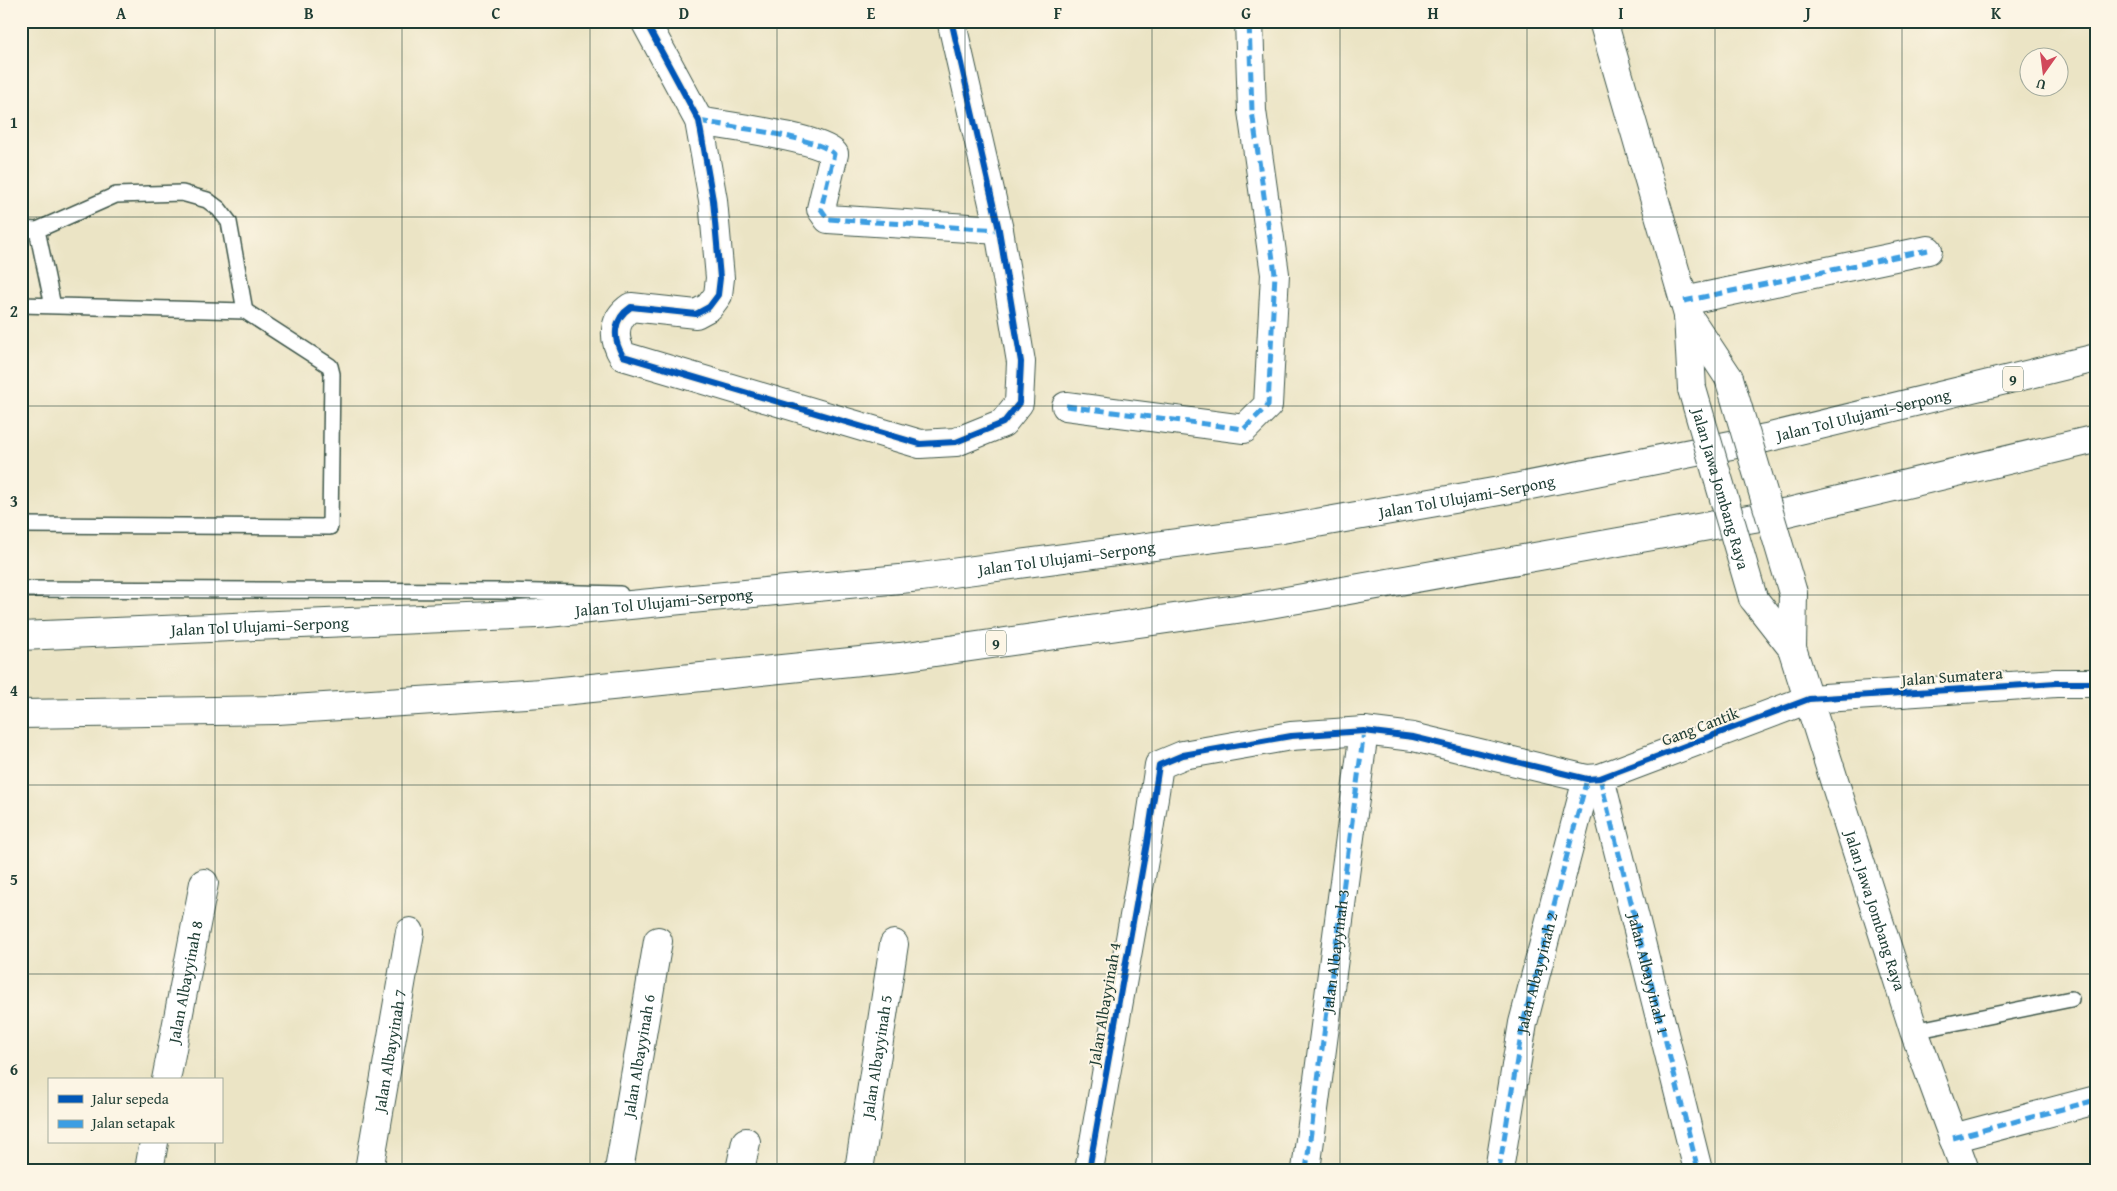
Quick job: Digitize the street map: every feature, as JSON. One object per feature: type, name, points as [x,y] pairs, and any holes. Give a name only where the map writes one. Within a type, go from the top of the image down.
[{"type":"main road","points":[[645,21],[699,121],[713,200],[720,278],[718,295],[709,307],[696,314],[631,307],[622,313],[616,328],[616,344],[623,356],[920,444],[956,442],[1003,423],[1019,403],[1021,362],[999,230],[952,24]]},
{"type":"main road","points":[[1066,406],[1244,429],[1268,405],[1275,274],[1252,111],[1250,21]]},
{"type":"main road","name":"Jalan Jawa Jombang Raya","points":[[1603,21],[1686,308],[1692,389],[1753,598],[1792,648],[1810,699],[1914,1031],[1965,1170]]},
{"type":"main road","points":[[699,121],[804,141],[829,149],[834,154],[821,209],[828,219],[999,230]]},
{"type":"main road","points":[[1686,308],[1928,250]]},
{"type":"main road","name":"Jalan Jawa Jombang Raya","points":[[1686,308],[1729,378],[1793,593],[1792,648]]},
{"type":"main road","name":"Jalan Tol Ulujami–Serpong","points":[[21,636],[537,614],[921,577],[1291,528],[1505,490],[1766,438],[2096,358]]},
{"type":"main road","name":"9","points":[[21,714],[278,710],[542,693],[900,657],[1258,606],[1788,512],[2096,439]]},
{"type":"main road","name":"Jalan Sumatera","points":[[1810,699],[2056,683],[2096,683]]},
{"type":"main road","name":"Gang Cantik","points":[[1593,778],[1810,699]]},
{"type":"main road","points":[[1364,731],[1413,737],[1593,778]]},
{"type":"main road","name":"Jalan Albayyinah 4","points":[[1089,1170],[1147,843],[1158,765],[1183,755],[1291,736],[1364,731]]},
{"type":"main road","name":"Jalan Albayyinah 3","points":[[1306,1170],[1364,731]]},
{"type":"main road","name":"Jalan Albayyinah 2","points":[[1499,1170],[1523,1023],[1593,778]]},
{"type":"main road","name":"Jalan Albayyinah 1","points":[[1593,778],[1698,1170]]},
{"type":"main road","name":"Jalan Albayyinah 8","points":[[166,1078],[204,883]]},
{"type":"main road","name":"Jalan Albayyinah 7","points":[[370,1170],[410,932]]},
{"type":"main road","name":"Jalan Albayyinah 6","points":[[619,1170],[658,941]]},
{"type":"main road","name":"Jalan Albayyinah 5","points":[[859,1170],[894,944]]},
{"type":"main road","points":[[1953,1138],[2096,1100]]},
{"type":"main road","points":[[740,1170],[746,1142]]},
{"type":"main road","points":[[149,1170],[154,1144]]},
{"type":"lane","points":[[21,229],[37,230],[116,195],[182,193],[207,200],[219,209],[229,222],[245,311]]},
{"type":"lane","points":[[37,230],[53,306]]},
{"type":"lane","points":[[21,305],[245,311],[330,366],[332,374],[330,527],[21,525]]},
{"type":"lane","points":[[21,589],[498,591],[725,597]]},
{"type":"lane","points":[[1914,1031],[2071,999]]},
{"type":"marked path","points":[[1066,406],[1244,429],[1268,405],[1275,274],[1252,111],[1249,21]]},
{"type":"marked path","points":[[699,121],[792,137],[825,148],[834,154],[821,209],[828,219],[999,230]]},
{"type":"marked path","points":[[1684,301],[1928,250]]},
{"type":"marked path","points":[[1306,1170],[1364,731]]},
{"type":"marked path","points":[[1600,778],[1698,1170]]},
{"type":"marked path","points":[[1499,1170],[1523,1023],[1587,779]]},
{"type":"marked path","points":[[1953,1138],[2096,1100]]},
{"type":"cycle path","points":[[645,21],[699,121],[713,200],[720,278],[718,295],[709,307],[696,314],[631,307],[621,317],[616,329],[617,342],[623,356],[920,444],[956,442],[1003,423],[1019,403],[1021,362],[999,230],[952,24]]},
{"type":"cycle path","points":[[1089,1170],[1159,765],[1183,755],[1291,736],[1364,731],[1413,737],[1587,779],[1600,778],[1809,699],[2056,683],[2096,683]]}]
